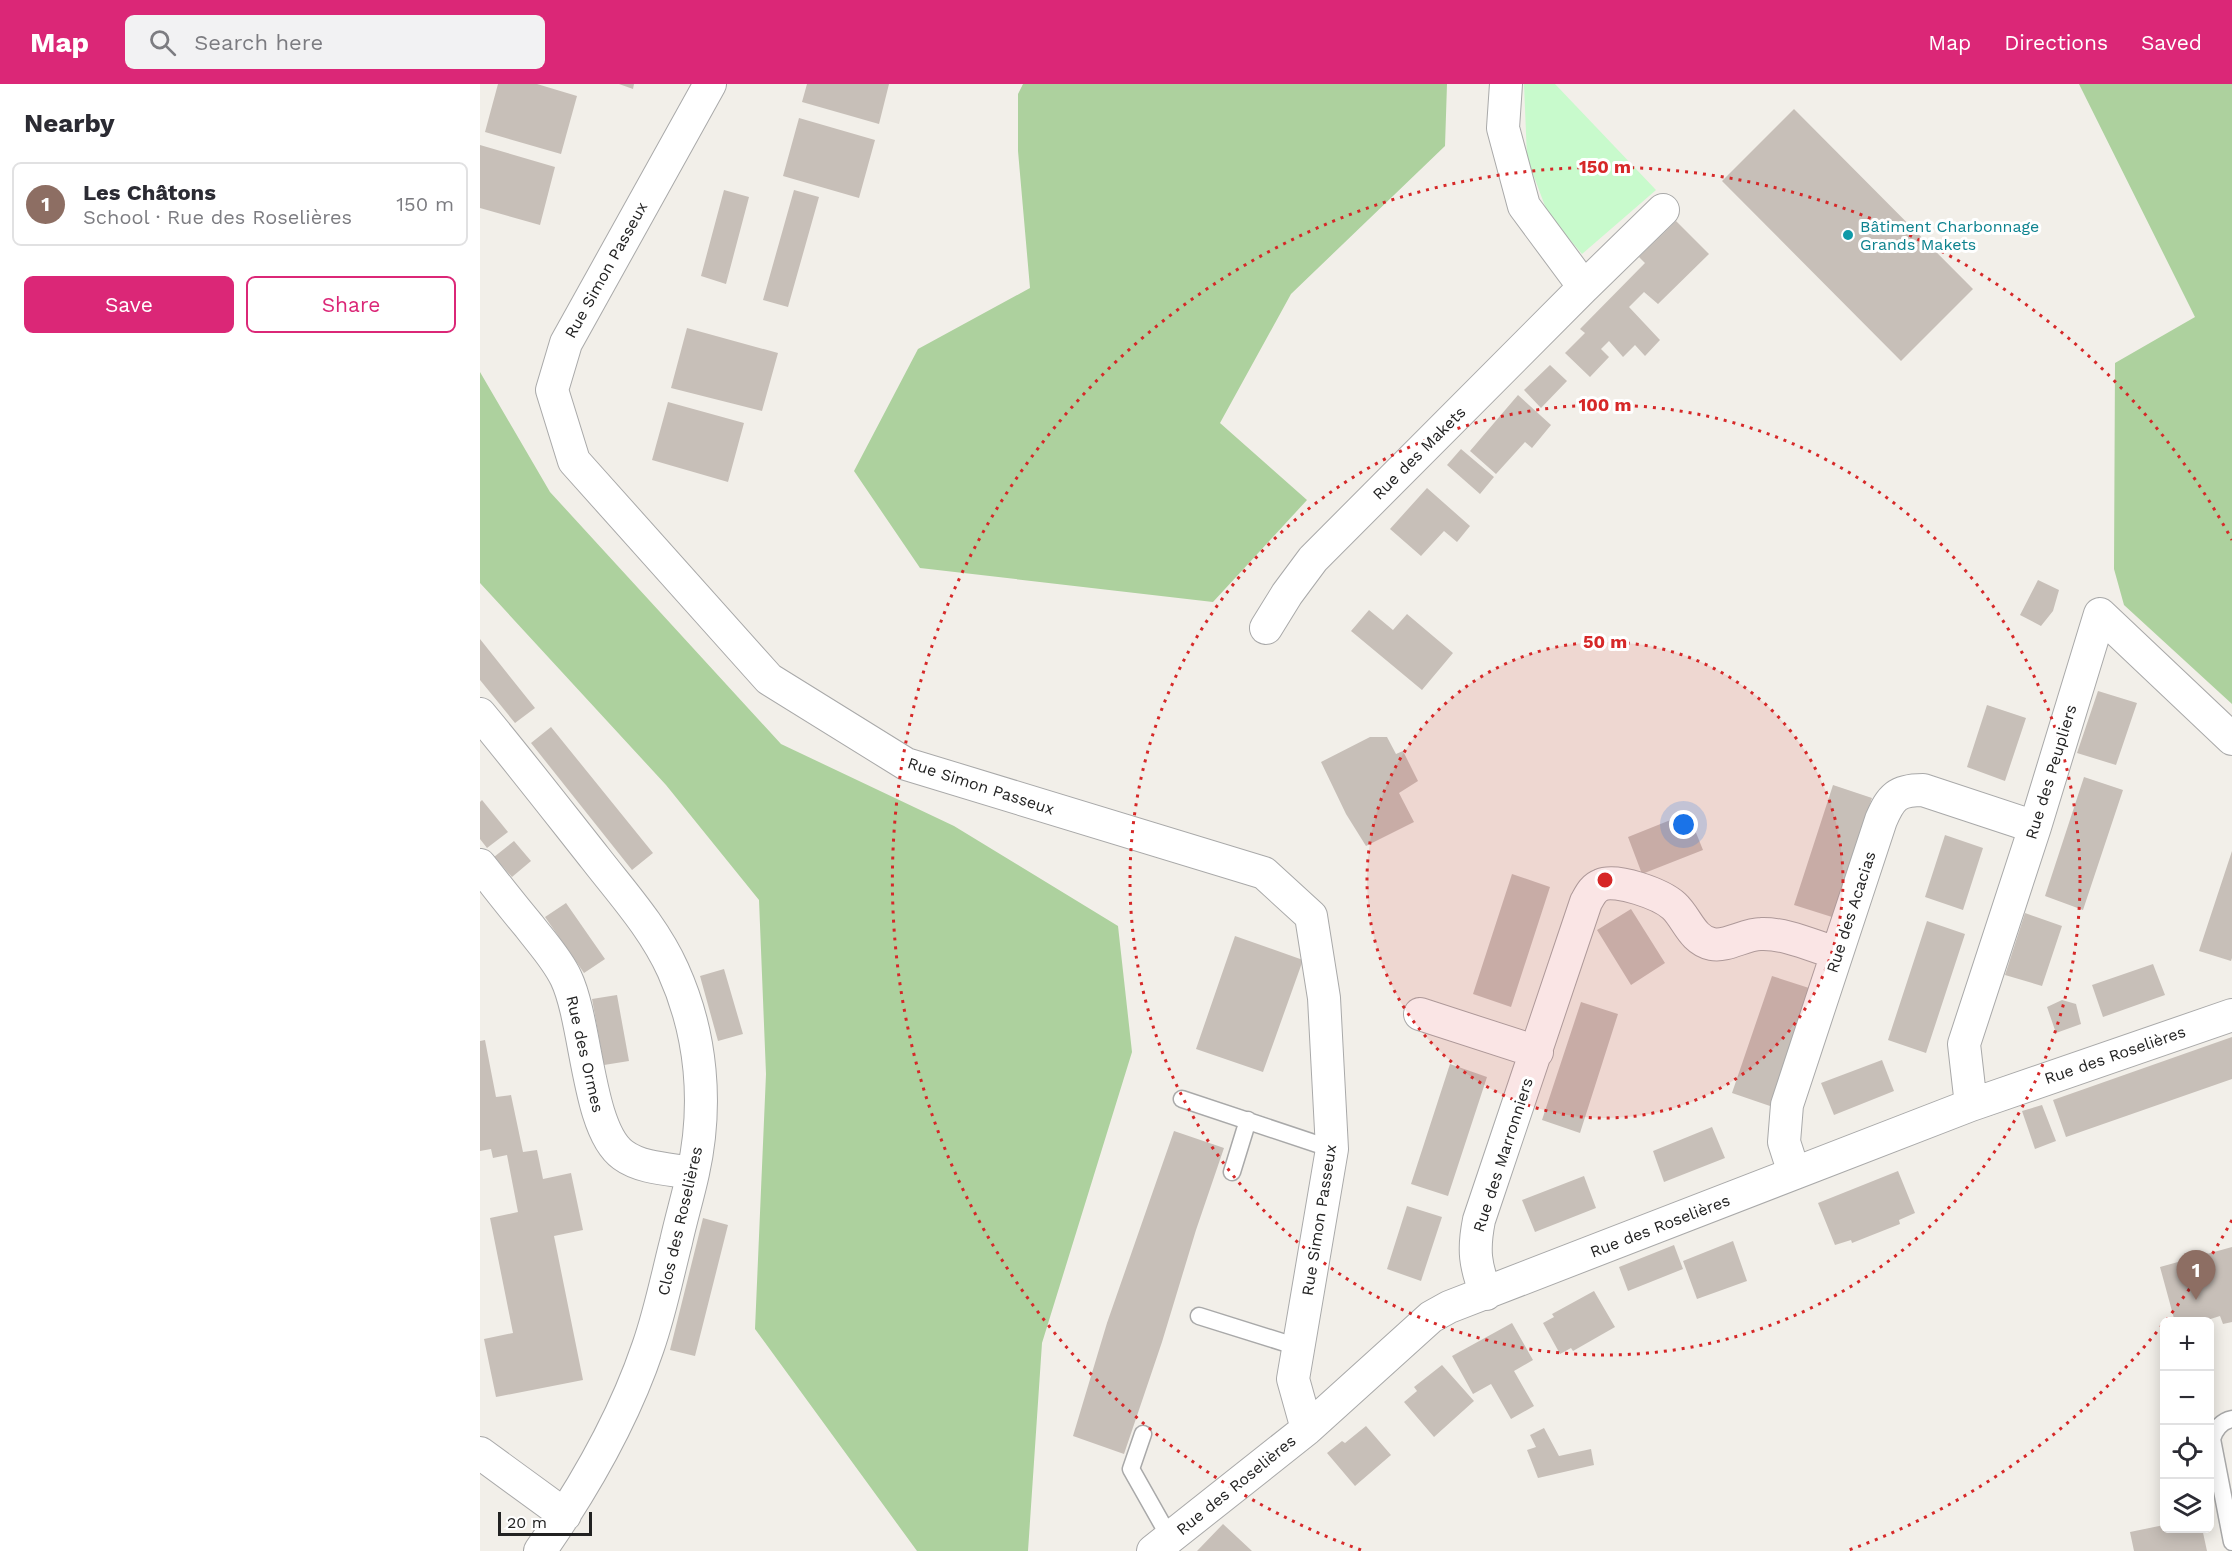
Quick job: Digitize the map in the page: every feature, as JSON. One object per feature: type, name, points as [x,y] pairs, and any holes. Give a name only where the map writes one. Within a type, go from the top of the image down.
[{"type":"street","name":"Rue Simon Passeux","points":[[710,84],[566,343],[552,390],[574,461],[769,679],[906,764],[1264,873],[1311,916],[1324,998],[1332,1149],[1293,1379],[1307,1429]]},
{"type":"street","points":[[1506,84],[1503,128],[1524,206],[1584,287]]},
{"type":"street","name":"Rue des Makets","points":[[1266,628],[1313,559],[1663,210]]},
{"type":"street","name":"Rue des Peupliers","points":[[1971,1105],[1964,1044],[2035,826],[2100,614],[2232,739]]},
{"type":"street","name":"Clos des Roselières","points":[[483,725],[645,923],[671,967],[682,991],[692,1022],[700,1071],[701,1119],[693,1173],[648,1348],[611,1434],[585,1483],[566,1515],[540,1551]]},
{"type":"street","name":"Rue des Acacias","points":[[1794,1173],[1784,1142],[1787,1105],[1881,820],[1893,797],[1906,790],[1923,790],[2035,826]]},
{"type":"street","name":"Rue des Ormes","points":[[480,865],[547,950],[566,979],[578,1018],[599,1118],[612,1145],[622,1155],[635,1162],[693,1173]]},
{"type":"street","name":"Rue des Marronniers","points":[[1486,1294],[1475,1259],[1478,1228],[1491,1183],[1586,902],[1592,891],[1601,885],[1612,883],[1629,886],[1660,897],[1673,906],[1701,940],[1713,945],[1763,933],[1836,953]]},
{"type":"street","points":[[1420,1014],[1537,1052]]},
{"type":"street","name":"Rue des Roselières","points":[[1161,1544],[1307,1429],[1431,1317],[1449,1307],[1971,1105],[2232,1015]]},
{"type":"street","points":[[480,1453],[566,1515]]},
{"type":"lane","points":[[1182,1099],[1332,1149]]},
{"type":"lane","points":[[1232,1172],[1248,1120]]},
{"type":"lane","points":[[1199,1316],[1298,1347]]},
{"type":"lane","points":[[2232,1419],[2214,1431],[2212,1439],[2232,1542]]},
{"type":"lane","points":[[1143,1434],[1131,1469],[1161,1544]]},
{"type":"green space","points":[[1023,84],[1447,84],[1445,146],[1291,294],[1220,423],[1307,500],[1213,602],[920,568],[854,471],[918,349],[1030,288],[1018,151],[1018,94]]},
{"type":"green space","points":[[1524,84],[1555,84],[1656,190],[1582,254],[1548,214],[1527,158]]},
{"type":"green space","points":[[2079,84],[2232,84],[2232,704],[2124,605],[2114,569],[2115,363],[2195,317]]},
{"type":"green space","points":[[480,372],[550,492],[781,744],[954,826],[1118,926],[1132,1052],[1042,1343],[1028,1551],[917,1551],[755,1329],[766,1074],[759,900],[666,785],[480,583]]},
{"type":"building","points":[[498,84],[537,84],[577,96],[561,154],[485,132]]},
{"type":"building","points":[[619,84],[634,84],[633,89]]},
{"type":"building","points":[[807,84],[889,84],[879,124],[802,102]]},
{"type":"building","name":"Bâtiment Charbonnage Grands Makets","points":[[1794,109],[1973,289],[1901,361],[1722,181]]},
{"type":"building","points":[[799,118],[875,140],[859,198],[783,176]]},
{"type":"building","points":[[480,145],[555,167],[540,225],[480,208]]},
{"type":"building","points":[[724,190],[749,197],[726,284],[701,276]]},
{"type":"building","points":[[794,190],[819,197],[788,307],[763,300]]},
{"type":"building","points":[[1676,221],[1709,254],[1658,304],[1644,292],[1629,307],[1660,340],[1645,356],[1635,345],[1623,357],[1609,341],[1601,349],[1609,357],[1590,377],[1565,353],[1585,333],[1580,329],[1645,263],[1639,257]]},
{"type":"building","points":[[687,328],[778,353],[762,411],[671,388]]},
{"type":"building","points":[[1550,365],[1567,381],[1541,408],[1524,390]]},
{"type":"building","points":[[1518,395],[1551,425],[1532,448],[1525,442],[1496,474],[1470,451]]},
{"type":"building","points":[[668,402],[744,423],[728,482],[652,460]]},
{"type":"building","points":[[1461,449],[1494,477],[1480,494],[1447,465]]},
{"type":"building","points":[[1427,488],[1470,526],[1457,542],[1444,531],[1421,556],[1390,529]]},
{"type":"building","points":[[2038,580],[2059,590],[2053,611],[2041,626],[2020,615]]},
{"type":"building","points":[[1369,610],[1393,630],[1407,614],[1453,653],[1422,690],[1351,631]]},
{"type":"building","points":[[480,639],[535,708],[515,723],[480,680]]},
{"type":"building","points":[[2098,691],[2137,703],[2116,765],[2077,753]]},
{"type":"building","points":[[1987,705],[2026,718],[2005,781],[1967,767]]},
{"type":"building","points":[[551,727],[653,853],[632,870],[531,743]]},
{"type":"building","points":[[1370,737],[1387,737],[1396,754],[1403,751],[1418,781],[1399,793],[1414,822],[1366,846],[1346,814],[1321,762]]},
{"type":"building","points":[[2084,777],[2123,790],[2083,910],[2045,896]]},
{"type":"building","points":[[1833,785],[1872,798],[1832,917],[1794,905]]},
{"type":"building","points":[[482,800],[508,832],[487,848],[480,839],[480,802]]},
{"type":"building","points":[[1688,813],[1703,850],[1642,874],[1628,837]]},
{"type":"building","points":[[1945,835],[1983,848],[1963,910],[1925,897]]},
{"type":"building","points":[[514,841],[531,861],[512,877],[494,857]]},
{"type":"building","points":[[2232,851],[2232,958],[2231,961],[2199,951]]},
{"type":"building","points":[[1512,874],[1550,887],[1511,1007],[1473,994]]},
{"type":"building","points":[[566,903],[605,959],[584,973],[545,917]]},
{"type":"building","points":[[1631,909],[1665,963],[1631,985],[1597,930]]},
{"type":"building","points":[[2025,913],[2062,926],[2042,986],[2005,975]]},
{"type":"building","points":[[1927,921],[1965,934],[1926,1053],[1888,1040]]},
{"type":"building","points":[[1235,936],[1303,960],[1263,1072],[1196,1049]]},
{"type":"building","points":[[2153,964],[2165,995],[2103,1017],[2092,985]]},
{"type":"building","points":[[724,969],[743,1034],[718,1041],[700,976]]},
{"type":"building","points":[[1772,976],[1809,988],[1770,1106],[1732,1093]]},
{"type":"building","points":[[617,995],[629,1061],[604,1065],[592,999]]},
{"type":"building","points":[[2062,1000],[2076,1004],[2081,1024],[2056,1033],[2047,1007]]},
{"type":"building","points":[[1581,1002],[1618,1014],[1580,1133],[1542,1120]]},
{"type":"building","points":[[2232,1037],[2232,1079],[2066,1137],[2053,1100]]},
{"type":"building","points":[[485,1040],[496,1097],[511,1095],[523,1152],[537,1150],[543,1179],[571,1173],[583,1230],[554,1236],[583,1380],[496,1397],[484,1339],[513,1333],[490,1218],[518,1212],[507,1155],[493,1158],[491,1149],[480,1151],[480,1041]]},
{"type":"building","points":[[1882,1060],[1894,1091],[1834,1115],[1821,1083]]},
{"type":"building","points":[[1450,1064],[1487,1077],[1448,1196],[1411,1184]]},
{"type":"building","points":[[2042,1105],[2056,1141],[2035,1149],[2022,1111]]},
{"type":"building","points":[[1712,1127],[1725,1158],[1664,1182],[1653,1151]]},
{"type":"building","points":[[1174,1131],[1224,1148],[1124,1454],[1073,1436],[1107,1323]]},
{"type":"building","points":[[1898,1171],[1915,1213],[1899,1220],[1900,1224],[1852,1243],[1851,1240],[1835,1245],[1818,1203]]},
{"type":"building","points":[[1584,1176],[1596,1208],[1535,1232],[1522,1200]]},
{"type":"building","points":[[1407,1206],[1442,1217],[1421,1281],[1387,1269]]},
{"type":"building","points":[[703,1218],[728,1225],[695,1356],[670,1350]]},
{"type":"building","points":[[1733,1241],[1747,1281],[1697,1299],[1683,1261]]},
{"type":"building","points":[[1674,1245],[1683,1269],[1628,1291],[1619,1267]]},
{"type":"building","points":[[2232,1247],[2232,1322],[2223,1324],[2220,1316],[2174,1317],[2160,1267]]},
{"type":"building","points":[[1594,1291],[1615,1327],[1573,1351],[1571,1348],[1560,1354],[1543,1323],[1554,1317],[1552,1314]]},
{"type":"building","points":[[1512,1323],[1533,1360],[1514,1371],[1534,1406],[1511,1419],[1491,1384],[1473,1394],[1452,1356]]},
{"type":"building","points":[[1442,1365],[1474,1401],[1434,1437],[1404,1402],[1417,1391],[1414,1387]]},
{"type":"building","points":[[1366,1426],[1391,1455],[1355,1486],[1327,1453],[1342,1441],[1345,1443]]},
{"type":"building","points":[[1544,1428],[1559,1456],[1591,1449],[1594,1465],[1538,1478],[1527,1450],[1536,1447],[1530,1435]]},
{"type":"building","points":[[1223,1524],[1252,1551],[1197,1551]]},
{"type":"building","points":[[2160,1526],[2160,1533],[2203,1533],[2207,1551],[2134,1551],[2130,1532]]},
{"type":"place","name":"Bâtiment Charbonnage Grands Makets","points":[[1848,235]]},
{"type":"place","name":"Les Châtons","points":[[2196,1300]]}]
